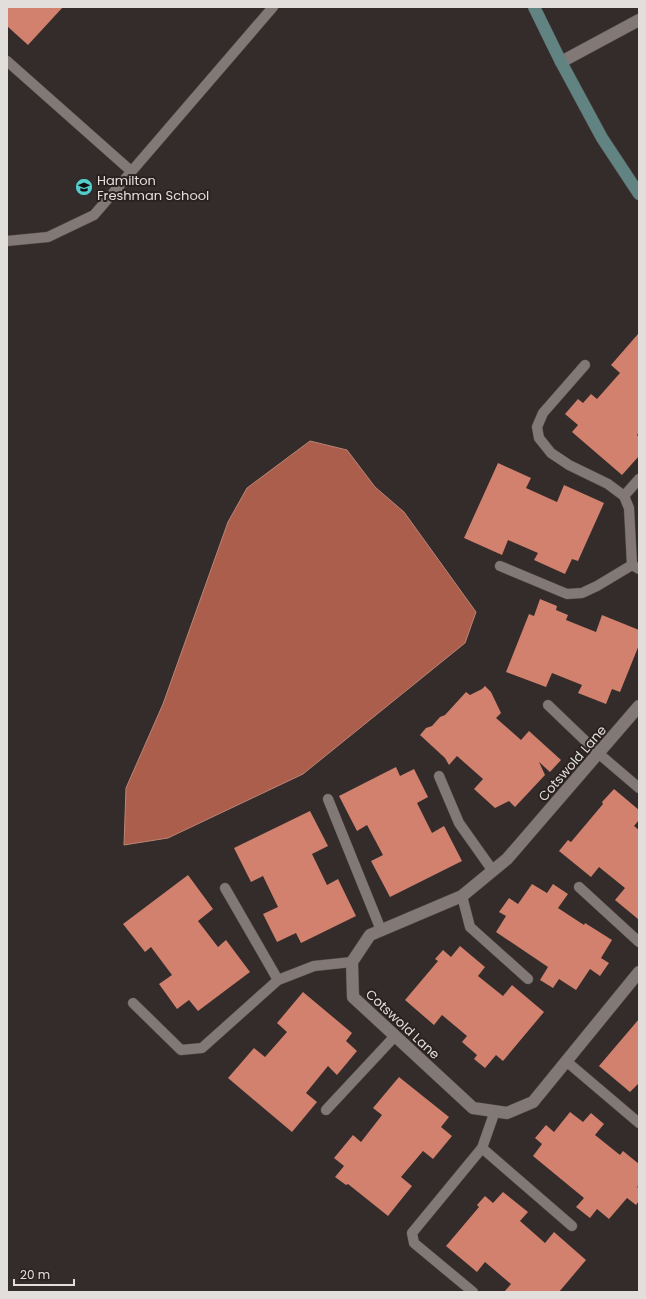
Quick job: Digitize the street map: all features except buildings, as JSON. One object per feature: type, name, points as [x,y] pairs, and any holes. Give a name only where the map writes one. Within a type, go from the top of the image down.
[{"type":"main road","points":[[534,7],[561,62],[602,138],[639,194]]},
{"type":"street","points":[[561,62],[639,20]]},
{"type":"street","name":"Cotswold Lane","points":[[639,706],[507,859],[493,871],[462,896],[370,935],[352,962],[352,997],[473,1108],[507,1113],[533,1102],[639,973]]},
{"type":"lane","points":[[7,241],[48,237],[94,215],[273,7]]},
{"type":"lane","points":[[7,61],[132,172]]},
{"type":"lane","points":[[500,566],[567,594],[582,593],[635,567],[629,508],[624,496],[608,484],[569,465],[551,453],[539,438],[537,427],[543,413],[585,365]]},
{"type":"lane","points":[[624,496],[639,479]]},
{"type":"lane","points":[[548,705],[598,753],[639,788]]},
{"type":"lane","points":[[439,776],[459,823],[493,871]]},
{"type":"lane","points":[[328,799],[381,930]]},
{"type":"lane","points":[[579,887],[639,942]]},
{"type":"lane","points":[[225,888],[278,980]]},
{"type":"lane","points":[[462,896],[470,927],[528,979]]},
{"type":"lane","points":[[133,1002],[181,1050],[202,1048],[278,980],[314,966],[352,962]]},
{"type":"lane","points":[[326,1110],[395,1036]]},
{"type":"lane","points":[[566,1061],[639,1123]]},
{"type":"lane","points":[[473,1292],[414,1243],[412,1233],[482,1148],[495,1111]]},
{"type":"lane","points":[[482,1148],[572,1226]]},
{"type":"shaded area","points":[[310,441],[347,450],[375,487],[404,512],[476,612],[465,643],[303,774],[168,838],[124,845],[126,788],[163,704],[228,522],[247,488]]},
{"type":"place","name":"Hamilton Freshman School","points":[[84,187]]}]
